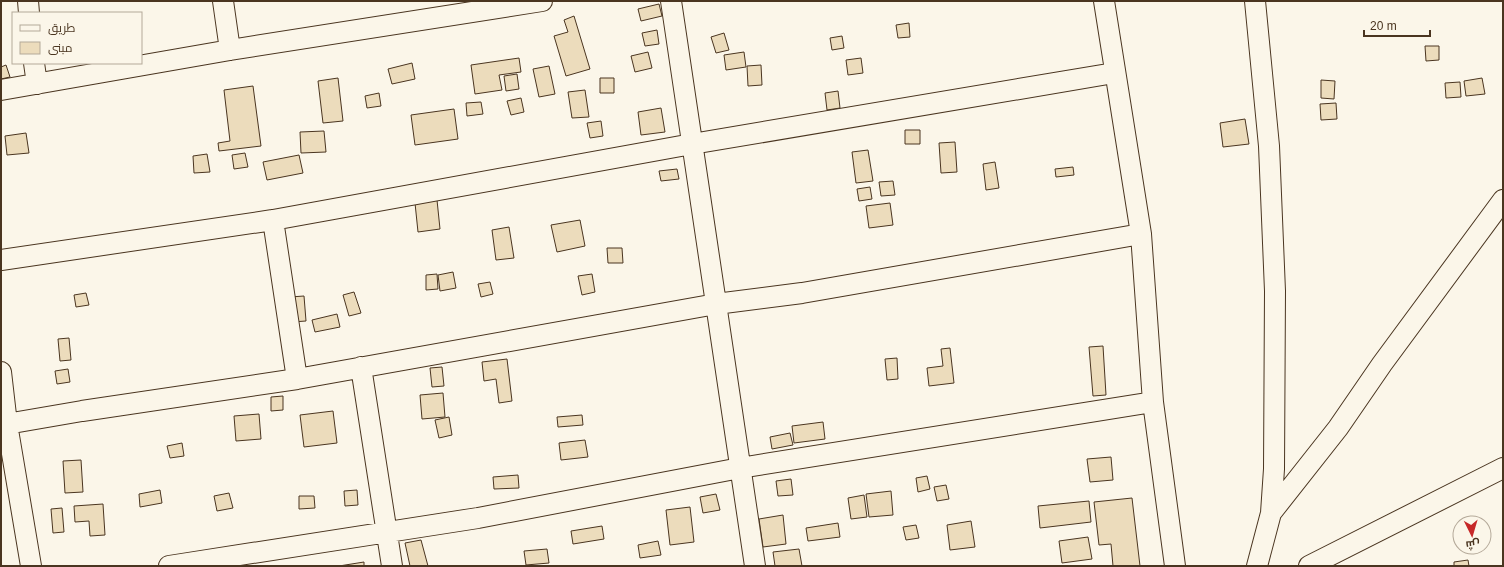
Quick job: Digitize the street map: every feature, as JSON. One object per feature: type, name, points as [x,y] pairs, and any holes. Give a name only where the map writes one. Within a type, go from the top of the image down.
[{"type":"street","points":[[28,1],[29,12]]},
{"type":"street","points":[[223,1],[230,50]]},
{"type":"street","points":[[1,90],[230,50],[542,1]]},
{"type":"street","points":[[671,1],[755,566]]},
{"type":"street","points":[[1104,1],[1114,73],[1141,234],[1153,402],[1175,566]]},
{"type":"street","points":[[1256,1],[1269,146],[1275,290],[1274,469],[1271,513],[1257,566]]},
{"type":"street","points":[[34,64],[37,84]]},
{"type":"street","points":[[1,260],[273,220],[692,144],[1114,73]]},
{"type":"street","points":[[1271,513],[1338,428],[1382,364],[1503,200]]},
{"type":"street","points":[[273,220],[297,379]]},
{"type":"street","points":[[4,424],[297,379],[716,304],[802,292],[1141,234]]},
{"type":"street","points":[[361,367],[392,566]]},
{"type":"street","points":[[1,372],[4,424],[31,566]]},
{"type":"street","points":[[169,566],[478,518],[740,468],[1153,402]]},
{"type":"street","points":[[1309,566],[1503,468]]},
{"type":"building","points":[[659,4],[662,16],[641,21],[638,9]]},
{"type":"building","points":[[574,16],[590,69],[566,76],[554,36],[568,32],[564,20]]},
{"type":"building","points":[[909,23],[910,37],[898,38],[896,25]]},
{"type":"building","points":[[657,30],[659,44],[645,46],[642,33]]},
{"type":"building","points":[[724,33],[729,50],[716,53],[711,37]]},
{"type":"building","points":[[842,36],[844,48],[832,50],[830,38]]},
{"type":"building","points":[[1425,46],[1439,46],[1439,60],[1426,61]]},
{"type":"building","points":[[648,52],[652,68],[635,72],[631,56]]},
{"type":"building","points":[[744,52],[746,67],[726,70],[724,55]]},
{"type":"building","points":[[519,58],[521,72],[499,75],[502,90],[475,94],[471,65]]},
{"type":"building","points":[[861,58],[863,73],[848,75],[846,60]]},
{"type":"building","points":[[412,63],[415,79],[392,84],[388,69]]},
{"type":"building","points":[[6,65],[10,77],[1,79],[1,67]]},
{"type":"building","points":[[761,65],[762,85],[748,86],[747,66]]},
{"type":"building","points":[[549,66],[555,94],[539,97],[533,69]]},
{"type":"building","points":[[517,74],[519,89],[506,91],[504,76]]},
{"type":"building","points":[[338,78],[343,121],[323,123],[318,81]]},
{"type":"building","points":[[600,78],[614,78],[614,93],[600,93]]},
{"type":"building","points":[[1482,78],[1485,94],[1466,96],[1464,81]]},
{"type":"building","points":[[1321,80],[1335,81],[1334,99],[1321,98]]},
{"type":"building","points":[[1460,82],[1461,97],[1446,98],[1445,83]]},
{"type":"building","points":[[253,86],[261,146],[219,151],[218,143],[230,141],[224,90]]},
{"type":"building","points":[[585,90],[589,117],[572,118],[568,92]]},
{"type":"building","points":[[838,91],[840,108],[827,110],[825,93]]},
{"type":"building","points":[[379,93],[381,106],[367,108],[365,96]]},
{"type":"building","points":[[521,98],[524,112],[511,115],[507,101]]},
{"type":"building","points":[[481,102],[483,114],[467,116],[466,103]]},
{"type":"building","points":[[1336,103],[1337,119],[1321,120],[1320,104]]},
{"type":"building","points":[[661,108],[665,132],[641,135],[638,112]]},
{"type":"building","points":[[454,109],[458,139],[415,145],[411,115]]},
{"type":"building","points":[[1245,119],[1249,144],[1223,147],[1220,123]]},
{"type":"building","points":[[601,121],[603,136],[590,138],[587,123]]},
{"type":"building","points":[[905,130],[920,130],[920,144],[905,144]]},
{"type":"building","points":[[324,131],[326,152],[301,153],[300,132]]},
{"type":"building","points":[[26,133],[29,153],[7,155],[5,136]]},
{"type":"building","points":[[955,142],[957,172],[941,173],[939,143]]},
{"type":"building","points":[[868,150],[873,181],[856,183],[852,152]]},
{"type":"building","points":[[245,153],[248,167],[234,169],[232,155]]},
{"type":"building","points":[[207,154],[210,172],[194,173],[193,156]]},
{"type":"building","points":[[299,155],[303,173],[267,180],[263,162]]},
{"type":"building","points":[[995,162],[999,188],[986,190],[983,164]]},
{"type":"building","points":[[1073,167],[1074,175],[1056,177],[1055,169]]},
{"type":"building","points":[[677,169],[679,179],[661,181],[659,171]]},
{"type":"building","points":[[893,181],[895,195],[881,196],[879,182]]},
{"type":"building","points":[[870,187],[872,199],[859,201],[857,189]]},
{"type":"building","points":[[437,200],[440,229],[418,232],[415,203]]},
{"type":"building","points":[[890,203],[893,225],[869,228],[866,206]]},
{"type":"building","points":[[580,220],[585,246],[557,252],[551,225]]},
{"type":"building","points":[[509,227],[514,258],[496,260],[492,230]]},
{"type":"building","points":[[607,248],[622,248],[623,263],[608,263]]},
{"type":"building","points":[[453,272],[456,288],[440,291],[438,275]]},
{"type":"building","points":[[437,274],[438,289],[426,290],[426,275]]},
{"type":"building","points":[[592,274],[595,292],[582,295],[578,276]]},
{"type":"building","points":[[490,282],[493,294],[481,297],[478,284]]},
{"type":"building","points":[[354,292],[361,313],[349,316],[343,295]]},
{"type":"building","points":[[86,293],[89,305],[76,307],[74,295]]},
{"type":"building","points":[[304,296],[306,321],[292,322],[290,297]]},
{"type":"building","points":[[337,314],[340,327],[315,332],[312,320]]},
{"type":"building","points":[[69,338],[71,360],[60,361],[58,339]]},
{"type":"building","points":[[1103,346],[1106,395],[1093,396],[1089,347]]},
{"type":"building","points":[[950,348],[954,383],[929,386],[927,368],[943,366],[941,349]]},
{"type":"building","points":[[897,358],[898,379],[887,380],[885,359]]},
{"type":"building","points":[[507,359],[512,401],[499,403],[496,379],[484,381],[482,362]]},
{"type":"building","points":[[442,367],[444,386],[432,387],[430,368]]},
{"type":"building","points":[[68,369],[70,382],[57,384],[55,371]]},
{"type":"building","points":[[443,393],[445,417],[422,419],[420,395]]},
{"type":"building","points":[[283,396],[283,410],[271,411],[271,397]]},
{"type":"building","points":[[333,411],[337,443],[304,447],[300,415]]},
{"type":"building","points":[[259,414],[261,439],[236,441],[234,416]]},
{"type":"building","points":[[582,415],[583,425],[558,427],[557,417]]},
{"type":"building","points":[[449,417],[452,435],[439,438],[435,420]]},
{"type":"building","points":[[823,422],[825,439],[794,443],[792,426]]},
{"type":"building","points":[[790,433],[793,445],[772,449],[770,437]]},
{"type":"building","points":[[585,440],[588,457],[561,460],[559,443]]},
{"type":"building","points":[[182,443],[184,456],[170,458],[167,446]]},
{"type":"building","points":[[1111,457],[1113,480],[1090,482],[1087,459]]},
{"type":"building","points":[[81,460],[83,492],[65,493],[63,461]]},
{"type":"building","points":[[518,475],[519,488],[494,489],[493,477]]},
{"type":"building","points":[[927,476],[930,489],[918,492],[916,478]]},
{"type":"building","points":[[791,479],[793,495],[778,496],[776,481]]},
{"type":"building","points":[[946,485],[949,499],[937,501],[934,487]]},
{"type":"building","points":[[160,490],[162,503],[140,507],[139,494]]},
{"type":"building","points":[[357,490],[358,505],[345,506],[344,491]]},
{"type":"building","points":[[891,491],[893,515],[869,517],[866,494]]},
{"type":"building","points":[[229,493],[233,508],[217,511],[214,496]]},
{"type":"building","points":[[716,494],[720,510],[703,513],[700,497]]},
{"type":"building","points":[[864,495],[867,517],[851,519],[848,498]]},
{"type":"building","points":[[299,496],[314,496],[315,508],[299,509]]},
{"type":"building","points":[[1132,498],[1140,566],[1113,566],[1111,544],[1099,545],[1094,502]]},
{"type":"building","points":[[1089,501],[1091,522],[1040,528],[1038,506]]},
{"type":"building","points":[[103,504],[105,535],[90,536],[89,521],[75,522],[74,506]]},
{"type":"building","points":[[690,507],[694,542],[670,545],[666,510]]},
{"type":"building","points":[[62,508],[64,532],[53,533],[51,509]]},
{"type":"building","points":[[783,515],[786,544],[763,547],[759,519]]},
{"type":"building","points":[[971,521],[975,547],[950,550],[947,525]]},
{"type":"building","points":[[838,523],[840,537],[808,541],[806,528]]},
{"type":"building","points":[[916,525],[919,538],[906,540],[903,527]]},
{"type":"building","points":[[602,526],[604,539],[573,544],[571,531]]},
{"type":"building","points":[[1088,537],[1092,559],[1062,563],[1059,541]]},
{"type":"building","points":[[421,540],[428,566],[410,566],[405,543]]},
{"type":"building","points":[[658,541],[661,555],[640,558],[638,545]]},
{"type":"building","points":[[547,549],[549,563],[526,565],[524,551]]},
{"type":"building","points":[[799,549],[802,566],[775,566],[773,552]]},
{"type":"building","points":[[1468,560],[1469,566],[1454,566],[1454,562]]},
{"type":"building","points":[[364,562],[364,566],[339,566]]}]
